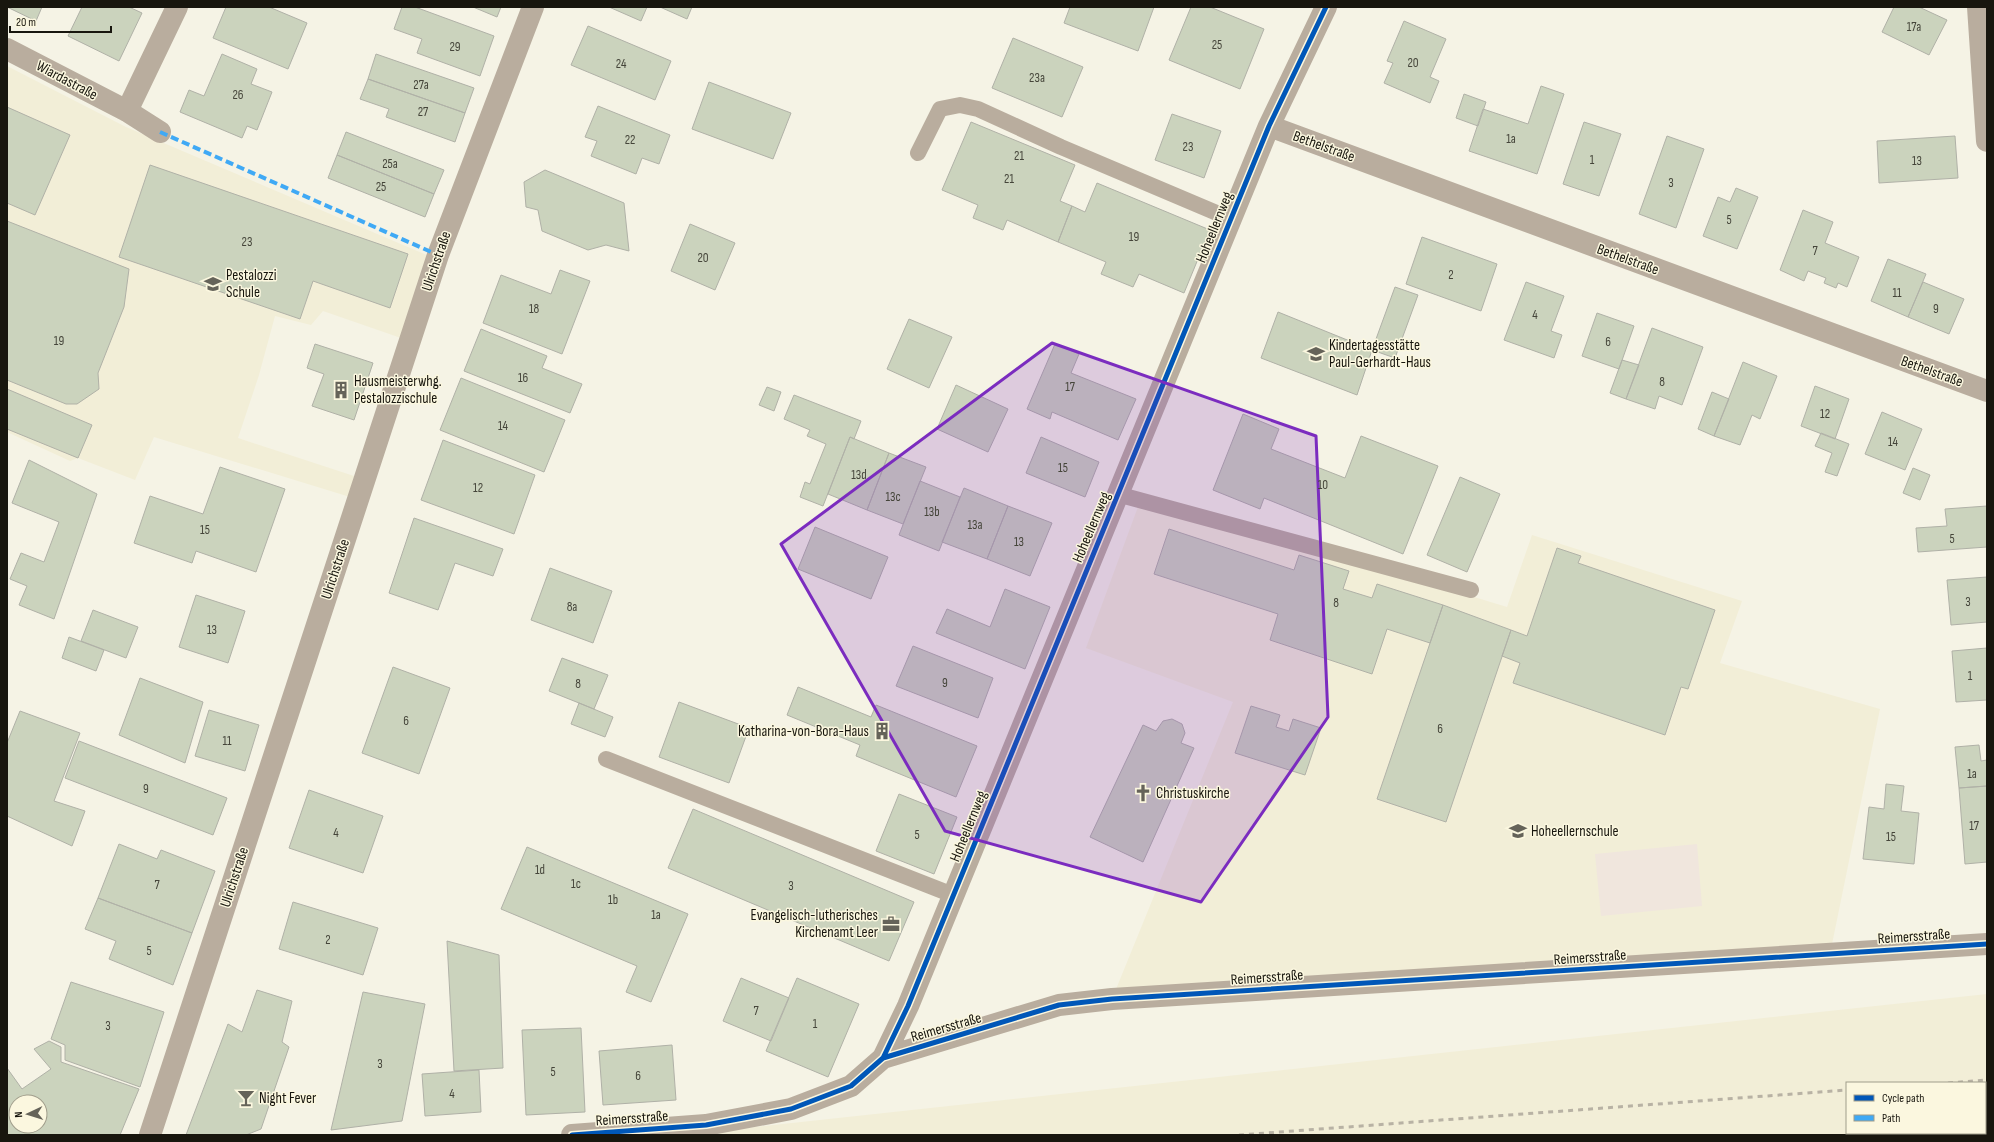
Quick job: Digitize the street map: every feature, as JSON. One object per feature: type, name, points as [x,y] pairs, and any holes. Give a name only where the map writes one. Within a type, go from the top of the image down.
[{"type":"street","points":[[127,111],[177,7]]},
{"type":"street","name":"Ulrichstraße","points":[[150,1135],[438,255],[533,7]]},
{"type":"street","name":"Hoheellernweg","points":[[883,1058],[908,1006],[1269,126],[1326,7]]},
{"type":"street","points":[[1978,7],[1987,141]]},
{"type":"street","name":"Wiardastraße","points":[[7,48],[127,111],[160,132]]},
{"type":"street","name":"Bethelstraße","points":[[1269,126],[1987,391]]},
{"type":"street","name":"Reimersstraße","points":[[572,1135],[706,1125],[791,1109],[851,1086],[883,1058],[1060,1005],[1112,999],[1987,944]]},
{"type":"lane","points":[[918,153],[940,109],[960,105],[978,109],[1061,147],[1231,219]]},
{"type":"lane","points":[[1117,494],[1471,590]]},
{"type":"lane","points":[[606,760],[953,895]]},
{"type":"highlighted area","points":[[1052,343],[1316,436],[1328,717],[1201,902],[945,831],[781,544]]},
{"type":"shaded area","name":"Pestalozzi Schule","points":[[7,66],[126,127],[429,256],[401,338],[323,311],[311,325],[275,316],[259,375],[238,438],[354,476],[350,497],[154,437],[135,480],[78,458],[70,461],[7,432]]},
{"type":"shaded area","name":"Hoheellernschule","points":[[1142,496],[1507,607],[1532,535],[1742,601],[1720,663],[1880,709],[1830,954],[1112,999],[1233,702],[1086,648]]},
{"type":"shaded area","points":[[1697,844],[1702,906],[1601,916],[1595,854]]},
{"type":"shaded area","points":[[1987,994],[1987,1135],[681,1135]]},
{"type":"building","points":[[7,7],[42,7],[36,21]]},
{"type":"building","points":[[82,7],[129,7],[142,13],[119,61],[68,36]]},
{"type":"building","points":[[226,7],[269,7],[307,23],[288,69],[213,38]]},
{"type":"building","points":[[402,7],[415,7],[494,36],[480,76],[417,53],[422,39],[394,29]]},
{"type":"building","points":[[473,7],[501,7],[497,17]]},
{"type":"building","points":[[609,7],[647,7],[641,21]]},
{"type":"building","points":[[660,7],[692,7],[687,19]]},
{"type":"building","points":[[1070,7],[1154,7],[1138,51],[1064,23]]},
{"type":"building","points":[[1191,7],[1210,7],[1264,29],[1240,89],[1169,60]]},
{"type":"building","points":[[1894,7],[1919,7],[1947,20],[1929,55],[1882,32]]},
{"type":"building","points":[[1404,21],[1446,39],[1430,77],[1439,81],[1430,103],[1384,83],[1393,63],[1387,61]]},
{"type":"building","points":[[588,26],[671,61],[655,100],[571,65]]},
{"type":"building","points":[[1013,38],[1083,67],[1062,117],[992,88]]},
{"type":"building","points":[[222,54],[257,69],[251,84],[272,92],[257,130],[247,126],[242,138],[180,112],[189,90],[204,96]]},
{"type":"building","points":[[376,54],[474,88],[465,113],[368,79]]},
{"type":"building","points":[[368,79],[465,113],[455,142],[386,117],[389,109],[360,99]]},
{"type":"building","points":[[709,82],[791,113],[773,159],[692,129]]},
{"type":"building","points":[[1541,86],[1564,94],[1537,174],[1469,151],[1483,109],[1528,124]]},
{"type":"building","points":[[1464,94],[1486,102],[1478,126],[1456,118]]},
{"type":"building","points":[[598,106],[670,135],[659,164],[642,158],[636,174],[591,156],[597,141],[585,137]]},
{"type":"building","points":[[7,107],[70,135],[35,215],[7,203]]},
{"type":"building","points":[[1172,114],[1221,131],[1204,178],[1155,160]]},
{"type":"building","points":[[971,122],[1075,165],[1060,201],[1072,206],[1058,242],[1007,220],[1003,230],[973,218],[978,205],[942,190]]},
{"type":"building","points":[[1584,122],[1621,134],[1599,196],[1563,184]]},
{"type":"building","points":[[346,132],[444,170],[434,194],[337,155]]},
{"type":"building","points":[[1667,136],[1704,149],[1676,228],[1639,214]]},
{"type":"building","points":[[1955,136],[1958,178],[1879,183],[1877,141]]},
{"type":"building","points":[[337,155],[434,194],[425,217],[328,178]]},
{"type":"building","points":[[150,165],[408,254],[390,308],[313,281],[300,319],[119,257]]},
{"type":"building","points":[[545,170],[624,203],[629,251],[606,245],[588,250],[542,231],[538,210],[526,207],[524,182]]},
{"type":"building","points":[[1097,183],[1210,230],[1184,293],[1139,274],[1133,287],[1101,274],[1106,262],[1058,242],[1072,206],[1085,212]]},
{"type":"building","points":[[1736,188],[1758,197],[1737,249],[1703,236],[1718,197],[1730,202]]},
{"type":"building","points":[[1803,210],[1833,222],[1825,243],[1859,257],[1847,287],[1838,283],[1836,288],[1824,283],[1826,278],[1808,271],[1804,281],[1780,270]]},
{"type":"building","points":[[7,221],[129,269],[124,307],[98,373],[99,389],[77,404],[66,404],[7,380]]},
{"type":"building","points":[[690,224],[735,243],[715,290],[671,271]]},
{"type":"building","points":[[1422,237],[1497,264],[1481,311],[1406,284]]},
{"type":"building","points":[[1888,259],[1926,274],[1908,317],[1871,301]]},
{"type":"building","points":[[560,270],[590,281],[562,354],[483,323],[501,275],[551,294]]},
{"type":"building","points":[[1526,282],[1564,296],[1551,331],[1562,335],[1554,358],[1504,340]]},
{"type":"building","points":[[1923,282],[1964,299],[1949,334],[1908,317]]},
{"type":"building","points":[[1395,287],[1418,295],[1395,358],[1372,350]]},
{"type":"building","name":"Kindertagesstätte Paul-Gerhardt-Haus","points":[[1278,312],[1372,350],[1357,395],[1261,358]]},
{"type":"building","points":[[1597,313],[1634,326],[1619,369],[1582,356]]},
{"type":"building","points":[[909,319],[952,337],[929,388],[887,369]]},
{"type":"building","points":[[1652,328],[1703,347],[1682,405],[1659,396],[1655,409],[1626,399]]},
{"type":"building","points":[[481,329],[547,356],[542,368],[582,384],[570,413],[464,371]]},
{"type":"building","name":"Hausmeisterwhg. Pestalozzischule","points":[[315,344],[373,363],[354,420],[312,406],[324,374],[307,368]]},
{"type":"building","points":[[1055,344],[1079,354],[1071,373],[1136,399],[1118,440],[1052,412],[1050,419],[1027,409]]},
{"type":"building","points":[[1622,360],[1639,365],[1626,399],[1610,393]]},
{"type":"building","points":[[1743,362],[1777,376],[1760,419],[1752,415],[1740,445],[1714,436]]},
{"type":"building","points":[[461,378],[565,420],[544,472],[440,430]]},
{"type":"building","points":[[956,385],[1008,409],[988,452],[937,429]]},
{"type":"building","points":[[1815,386],[1849,399],[1835,439],[1801,426]]},
{"type":"building","points":[[767,387],[781,392],[774,411],[759,405]]},
{"type":"building","points":[[7,389],[92,425],[78,458],[7,429]]},
{"type":"building","points":[[1712,392],[1729,399],[1714,436],[1698,429]]},
{"type":"building","points":[[794,395],[861,421],[854,439],[850,437],[823,506],[800,497],[805,482],[810,484],[826,444],[807,436],[810,430],[784,419]]},
{"type":"building","points":[[1882,412],[1922,429],[1905,470],[1865,454]]},
{"type":"building","points":[[1243,414],[1279,429],[1271,449],[1345,478],[1361,436],[1438,466],[1403,554],[1264,498],[1260,509],[1213,490]]},
{"type":"building","points":[[1821,433],[1849,444],[1837,476],[1825,472],[1832,453],[1815,446]]},
{"type":"building","points":[[850,437],[889,453],[867,510],[828,494]]},
{"type":"building","points":[[1041,437],[1099,462],[1085,497],[1026,473]]},
{"type":"building","points":[[443,440],[535,475],[514,534],[421,500]]},
{"type":"building","points":[[889,453],[926,467],[903,524],[867,510]]},
{"type":"building","points":[[29,460],[97,494],[54,619],[19,605],[27,586],[10,579],[21,553],[44,562],[59,522],[12,503]]},
{"type":"building","points":[[220,467],[285,489],[256,572],[196,551],[192,563],[134,543],[150,496],[203,514]]},
{"type":"building","points":[[1913,468],[1930,475],[1920,500],[1903,493]]},
{"type":"building","points":[[1460,477],[1500,494],[1467,572],[1427,555]]},
{"type":"building","points":[[920,481],[960,497],[939,551],[899,535]]},
{"type":"building","points":[[964,488],[1008,506],[987,559],[942,542]]},
{"type":"building","points":[[1008,506],[1052,523],[1030,576],[987,559]]},
{"type":"building","points":[[1987,506],[1987,547],[1918,552],[1916,528],[1947,526],[1945,509]]},
{"type":"building","points":[[414,518],[503,549],[493,576],[455,563],[438,610],[389,593]]},
{"type":"building","points":[[815,527],[888,557],[871,599],[798,569]]},
{"type":"building","points":[[1169,529],[1294,570],[1299,555],[1349,571],[1343,589],[1372,598],[1377,584],[1443,605],[1430,643],[1387,629],[1372,674],[1270,640],[1278,614],[1154,574]]},
{"type":"building","points":[[1557,548],[1581,556],[1578,563],[1715,610],[1688,689],[1681,687],[1665,735],[1513,683],[1520,663],[1502,656],[1511,630],[1527,636]]},
{"type":"building","points":[[550,568],[612,591],[593,643],[531,620]]},
{"type":"building","points":[[1987,577],[1987,622],[1951,625],[1947,580]]},
{"type":"building","points":[[1005,589],[1050,607],[1025,669],[936,633],[947,609],[990,627]]},
{"type":"building","points":[[196,595],[245,611],[228,663],[179,647]]},
{"type":"building","points":[[1443,605],[1511,630],[1446,822],[1377,799]]},
{"type":"building","points":[[93,610],[138,627],[126,658],[81,641]]},
{"type":"building","points":[[69,637],[104,650],[96,671],[62,658]]},
{"type":"building","points":[[913,646],[993,678],[978,718],[896,686]]},
{"type":"building","points":[[1987,648],[1987,700],[1956,702],[1952,651]]},
{"type":"building","points":[[562,658],[608,675],[594,709],[549,691]]},
{"type":"building","points":[[393,667],[450,688],[419,774],[362,753]]},
{"type":"building","points":[[140,678],[203,702],[185,763],[119,735]]},
{"type":"building","name":"Katharina-von-Bora-Haus","points":[[798,687],[871,717],[876,705],[977,746],[956,797],[856,756],[860,745],[787,715]]},
{"type":"building","points":[[679,702],[749,728],[729,783],[659,757]]},
{"type":"building","points":[[579,703],[613,717],[605,737],[571,724]]},
{"type":"building","points":[[1251,706],[1280,715],[1276,727],[1289,731],[1293,719],[1321,728],[1305,775],[1235,753]]},
{"type":"building","points":[[209,710],[259,725],[245,771],[195,756]]},
{"type":"building","points":[[20,711],[80,733],[54,801],[85,811],[72,846],[7,816],[7,743]]},
{"type":"building","name":"Christuskirche","points":[[1172,719],[1182,724],[1185,733],[1181,743],[1194,748],[1143,862],[1090,837],[1143,725],[1156,731],[1163,721]]},
{"type":"building","points":[[79,741],[227,798],[213,835],[65,778]]},
{"type":"building","points":[[1979,745],[1981,761],[1987,760],[1987,786],[1959,788],[1955,747]]},
{"type":"building","points":[[1886,784],[1904,786],[1901,811],[1919,813],[1914,864],[1863,859],[1869,807],[1884,809]]},
{"type":"building","points":[[1987,786],[1987,862],[1965,864],[1959,788]]},
{"type":"building","points":[[309,790],[383,816],[363,873],[289,848]]},
{"type":"building","points":[[899,794],[957,817],[934,874],[876,851]]},
{"type":"building","points":[[693,809],[914,902],[889,961],[668,868]]},
{"type":"building","points":[[119,844],[157,859],[161,850],[215,871],[192,933],[98,898]]},
{"type":"building","points":[[527,847],[688,914],[651,1002],[626,992],[637,966],[501,909]]},
{"type":"building","points":[[98,898],[192,933],[173,985],[109,959],[116,941],[85,929]]},
{"type":"building","points":[[293,902],[378,928],[363,975],[279,949]]},
{"type":"building","points":[[447,941],[499,955],[503,1068],[454,1071]]},
{"type":"building","points":[[741,978],[789,998],[771,1041],[723,1021]]},
{"type":"building","points":[[797,978],[859,1004],[828,1077],[766,1051]]},
{"type":"building","points":[[71,982],[164,1012],[140,1087],[65,1060],[65,1045],[51,1039]]},
{"type":"building","points":[[257,990],[292,1001],[282,1042],[289,1047],[261,1129],[246,1135],[186,1135],[228,1024],[242,1032]]},
{"type":"building","points":[[363,992],[425,1004],[402,1121],[331,1130]]},
{"type":"building","points":[[581,1028],[585,1112],[526,1115],[522,1030]]},
{"type":"building","points":[[49,1041],[61,1047],[61,1062],[139,1089],[120,1135],[7,1135],[7,1068],[22,1089],[51,1069],[34,1049]]},
{"type":"building","points":[[672,1045],[676,1100],[603,1105],[599,1051]]},
{"type":"building","points":[[479,1070],[481,1112],[425,1116],[422,1074]]},
{"type":"railway","points":[[1961,1082],[1987,1080]]},
{"type":"railway","points":[[1239,1135],[1846,1090]]},
{"type":"marked path","points":[[160,132],[438,255]]},
{"type":"cycle path","points":[[883,1058],[908,1006],[1269,126],[1326,7]]},
{"type":"cycle path","points":[[572,1135],[706,1125],[791,1109],[851,1086],[883,1058],[1059,1005],[1112,999],[1987,944]]},
{"type":"place","name":"Pestalozzi Schule","points":[[213,284]]},
{"type":"place","name":"Kindertagesstätte Paul-Gerhardt-Haus","points":[[1316,354]]},
{"type":"place","name":"Hausmeisterwhg. Pestalozzischule","points":[[341,390]]},
{"type":"place","name":"Katharina-von-Bora-Haus","points":[[882,731]]},
{"type":"place","name":"Christuskirche","points":[[1143,793]]},
{"type":"place","name":"Hoheellernschule","points":[[1518,831]]},
{"type":"place","name":"Evangelisch-lutherisches Kirchenamt Leer","points":[[891,924]]},
{"type":"place","name":"Night Fever","points":[[246,1098]]}]
